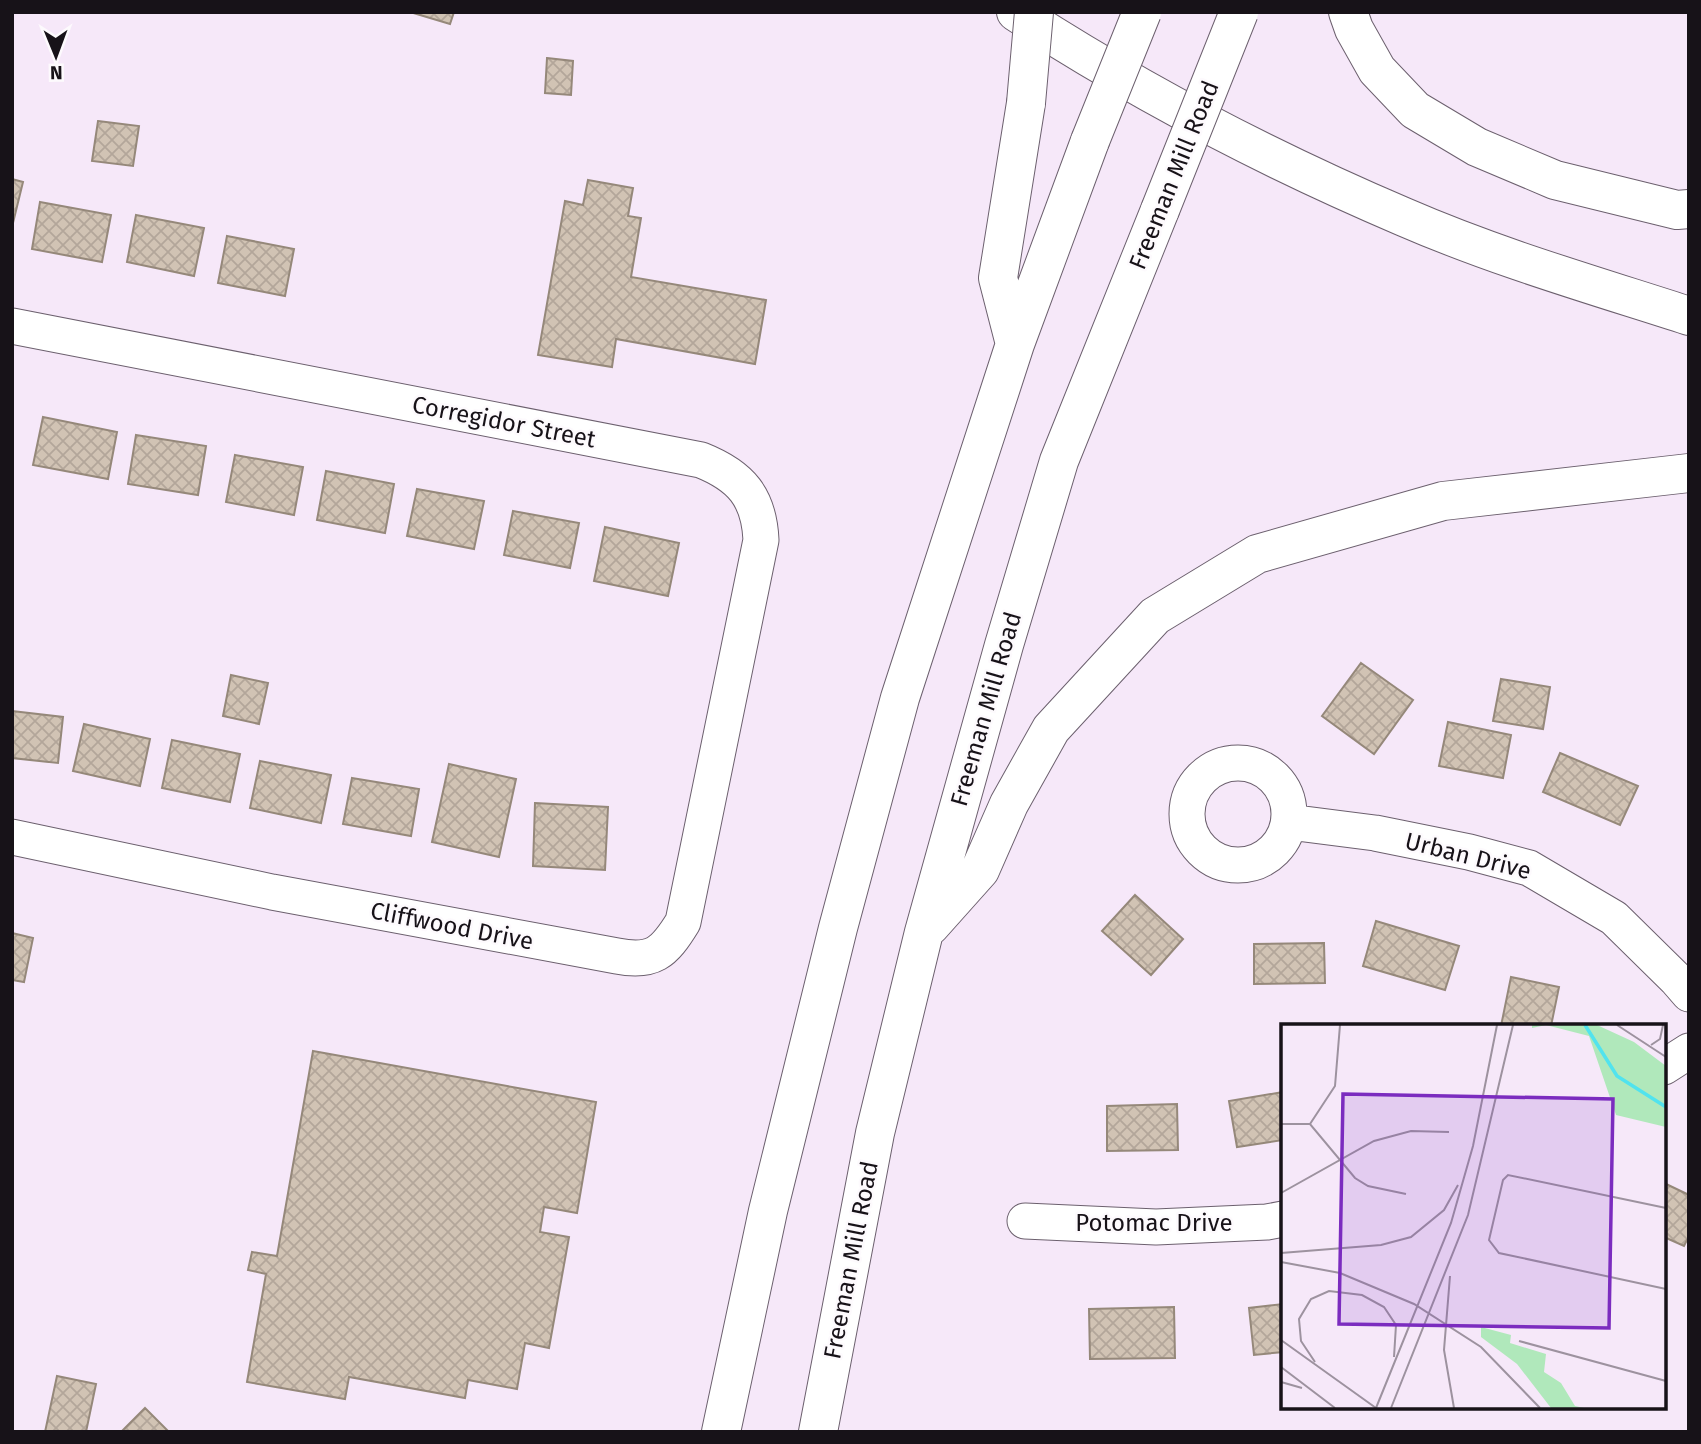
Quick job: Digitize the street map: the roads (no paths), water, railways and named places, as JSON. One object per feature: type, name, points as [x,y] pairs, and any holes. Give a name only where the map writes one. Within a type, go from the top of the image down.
[{"type":"highway","points":[[1016,12],[1061,42],[1228,134],[1404,217],[1539,268],[1689,316]]},
{"type":"highway","points":[[1015,344],[998,278],[1026,103],[1034,12]]},
{"type":"highway","points":[[721,1432],[768,1210],[855,864],[900,698],[1015,344],[1090,141],[1142,12]]},
{"type":"highway","name":"Freeman Mill Road","points":[[818,1432],[875,1133],[924,932],[1004,645],[1059,461],[1239,12]]},
{"type":"highway","points":[[1348,12],[1354,29],[1377,70],[1415,110],[1477,147],[1555,180],[1677,210],[1689,209]]},
{"type":"highway","points":[[924,932],[981,870],[1009,804],[1051,729],[1155,616],[1246,560],[1257,554],[1443,501],[1689,474]]},
{"type":"street","name":"Corregidor Street","points":[[12,326],[701,460],[723,469],[736,479],[755,506],[761,540],[724,728]]},
{"type":"street","name":"Cliffwood Drive","points":[[12,837],[299,897],[617,957],[651,957],[664,950],[683,922],[724,728]]},
{"type":"street","name":"Urban Drive","points":[[1289,821],[1469,852],[1530,868],[1614,918],[1689,994]]},
{"type":"street","points":[[1666,1066],[1689,1051]]},
{"type":"street","name":"Potomac Drive","points":[[1025,1221],[1156,1227],[1281,1219]]}]
